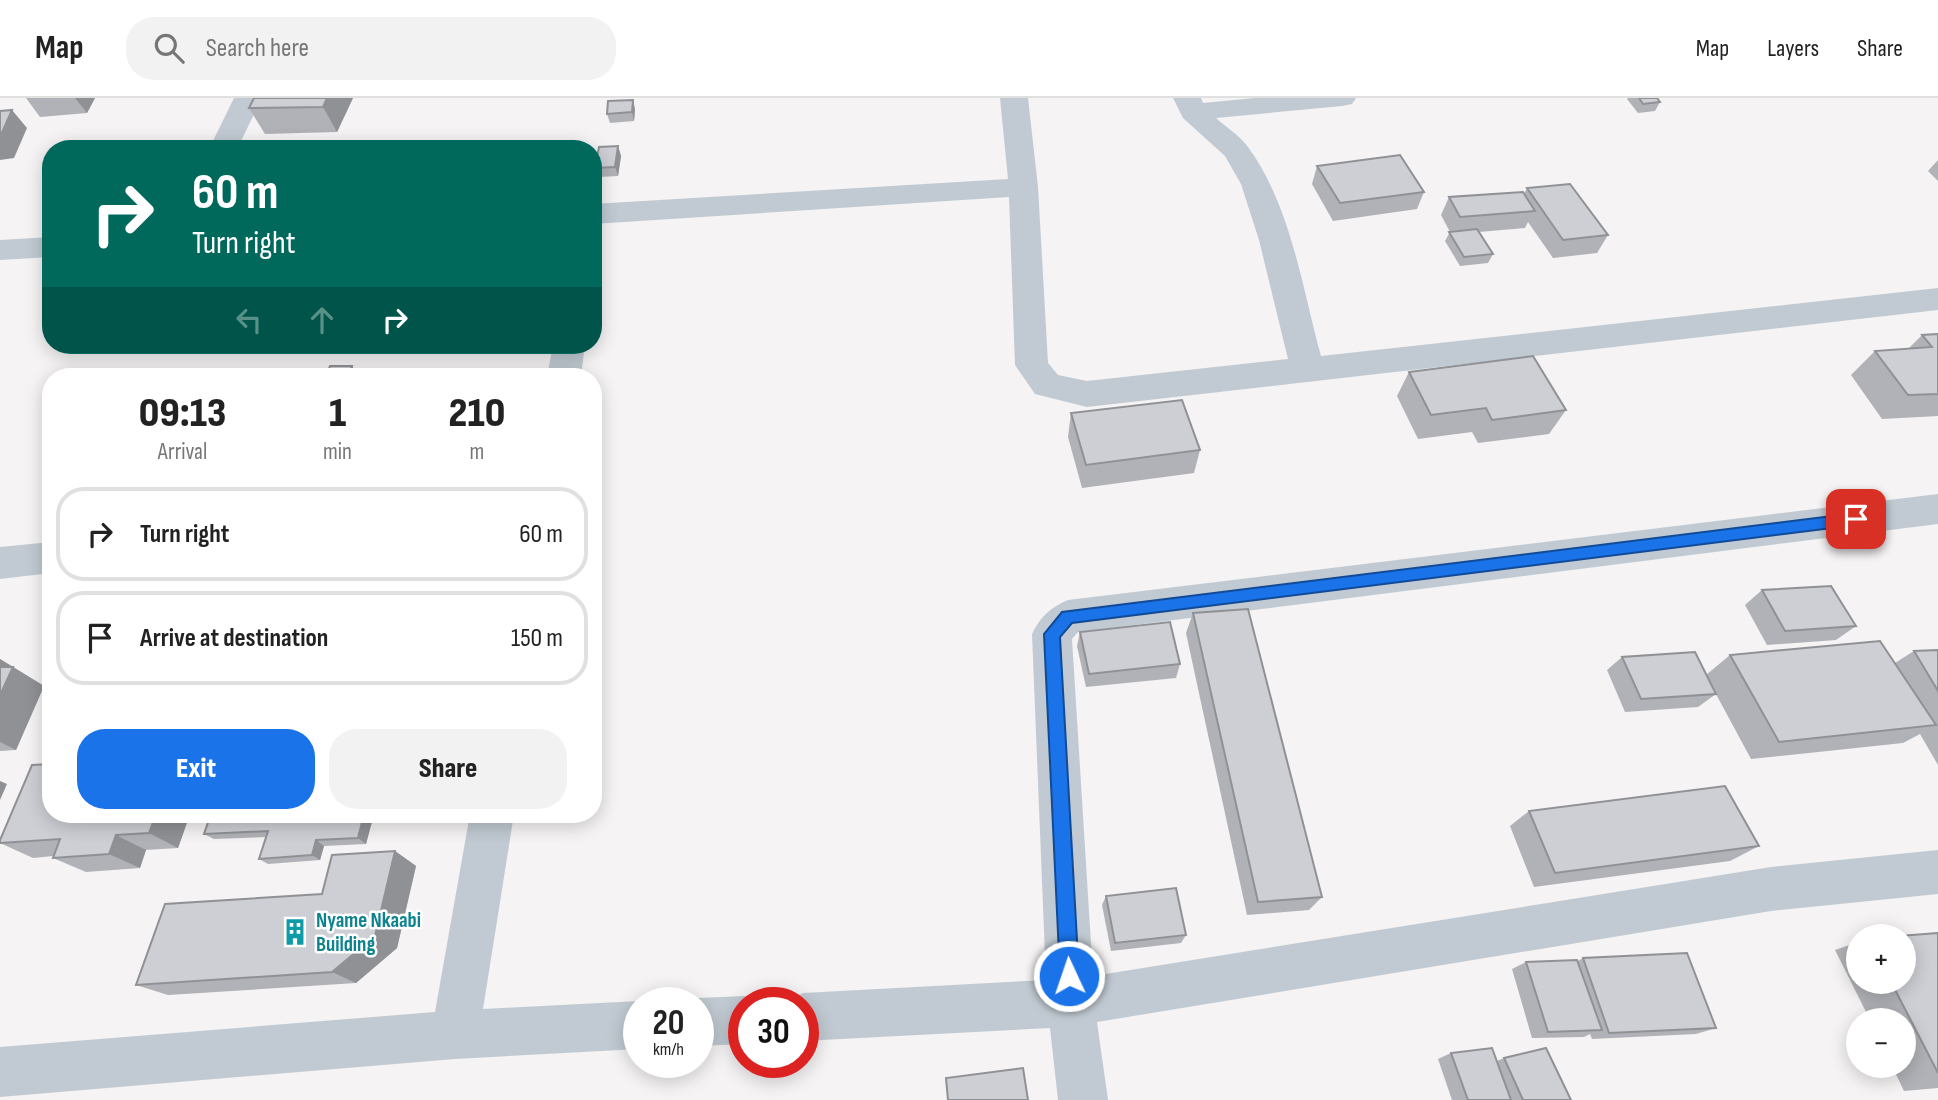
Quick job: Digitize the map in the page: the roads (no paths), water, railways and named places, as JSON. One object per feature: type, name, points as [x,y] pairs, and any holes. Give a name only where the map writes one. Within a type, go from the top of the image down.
[{"type":"street","points":[[227,140],[248,98]]},
{"type":"street","points":[[1014,98],[1023,187],[1032,365],[1047,385],[1087,394],[1938,299]]},
{"type":"street","points":[[1190,105],[1342,98]]},
{"type":"street","points":[[1190,105],[1236,151],[1256,184],[1274,240],[1308,370]]},
{"type":"street","points":[[602,213],[1023,187]]},
{"type":"street","points":[[0,250],[42,248]]},
{"type":"street","points":[[1083,1100],[1071,1003],[1052,634],[1068,617],[1938,509]]},
{"type":"street","points":[[0,563],[42,558]]},
{"type":"street","points":[[455,1035],[490,823]]},
{"type":"street","points":[[819,1016],[1071,1003],[1771,889],[1938,872]]},
{"type":"street","points":[[0,1072],[455,1035],[623,1026]]},
{"type":"place","name":"Nyame Nkaabi Building","points":[[295,932]]}]
